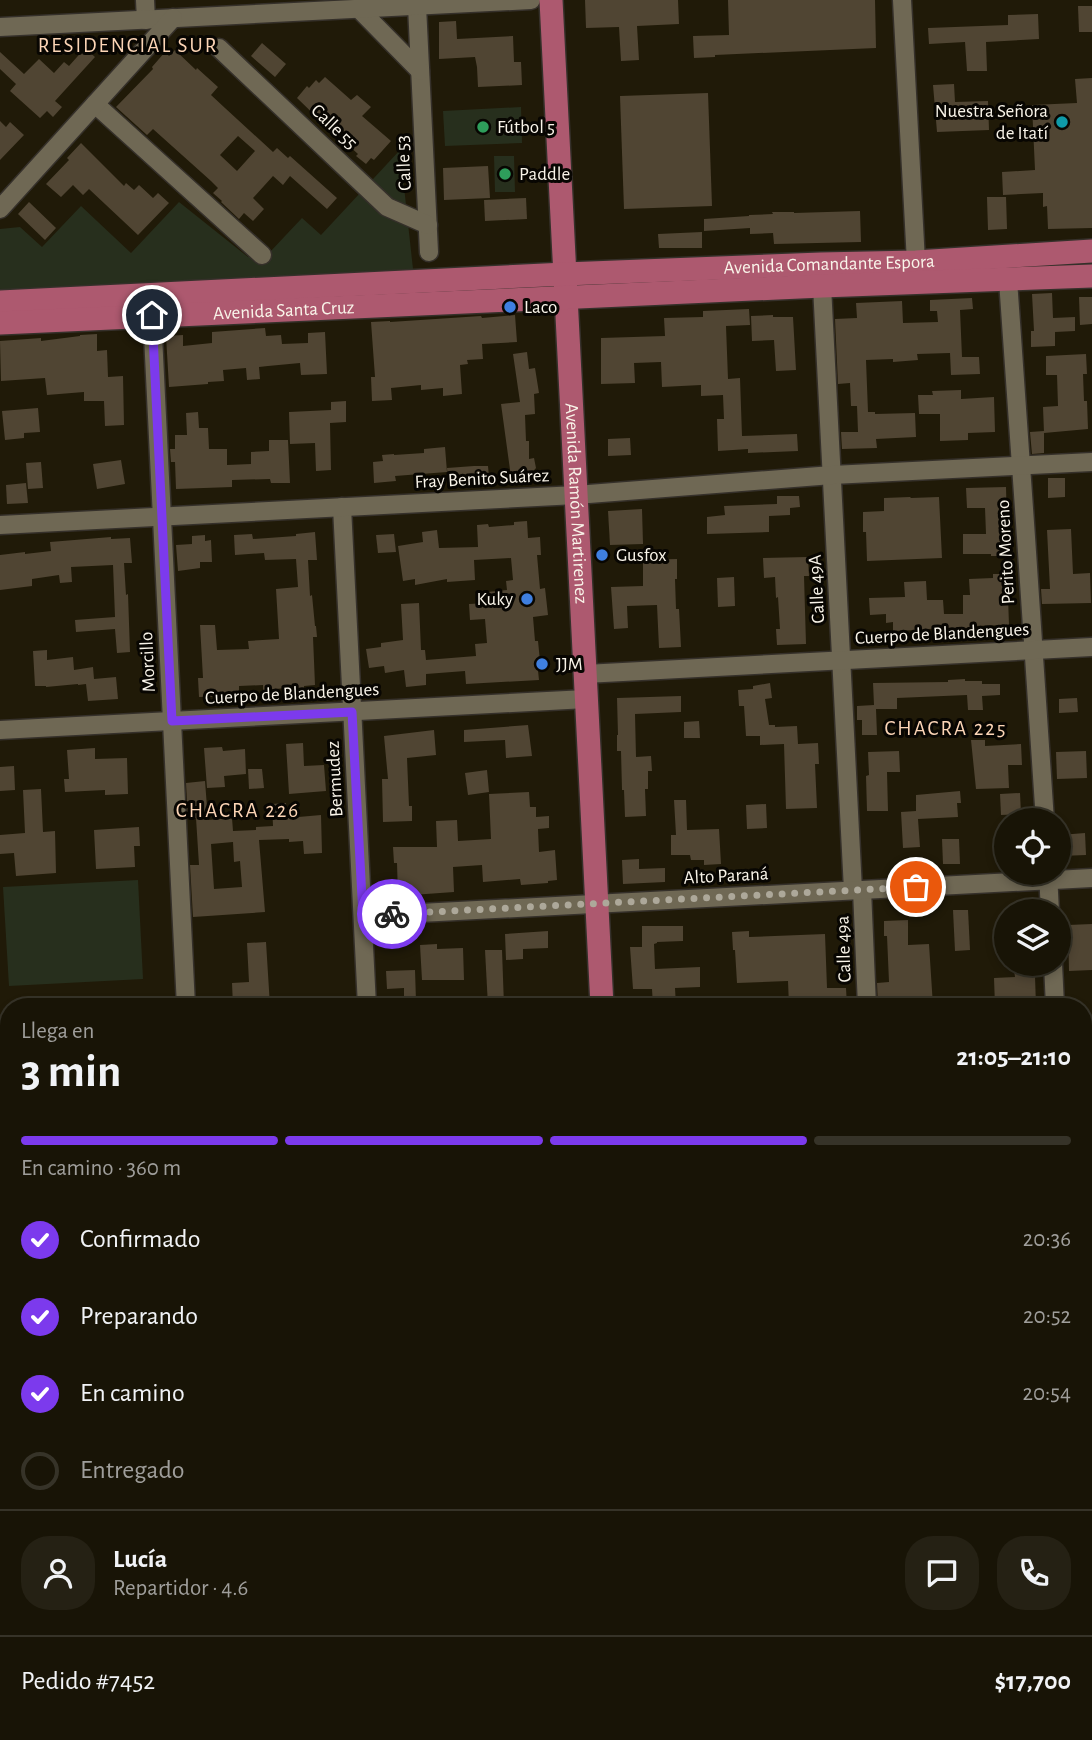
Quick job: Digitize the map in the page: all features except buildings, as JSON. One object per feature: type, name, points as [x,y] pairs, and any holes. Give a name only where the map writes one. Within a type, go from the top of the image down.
[{"type":"main road","name":"Avenida Ramón Martirenez","points":[[551,0],[602,998]]},
{"type":"main road","name":"Avenida Comandante Espora","points":[[565,274],[916,262],[1092,251]]},
{"type":"main road","name":"Avenida Santa Cruz","points":[[0,302],[565,274]]},
{"type":"main road","name":"Avenida Comandante Espora","points":[[566,297],[1092,276]]},
{"type":"main road","name":"Avenida Santa Cruz","points":[[0,323],[566,297]]},
{"type":"street","points":[[145,0],[146,20]]},
{"type":"street","points":[[0,27],[146,20],[306,6],[359,9],[381,4],[417,6],[531,0]]},
{"type":"street","points":[[902,0],[916,262]]},
{"type":"street","name":"Calle 53","points":[[417,6],[429,252]]},
{"type":"street","points":[[359,9],[420,71]]},
{"type":"street","points":[[0,209],[173,18]]},
{"type":"street","name":"Calle 55","points":[[219,48],[387,207],[428,225]]},
{"type":"street","points":[[95,104],[262,255]]},
{"type":"street","name":"Perito Moreno","points":[[1008,280],[1023,466],[1044,808]]},
{"type":"street","name":"Calle 49A","points":[[822,286],[841,660],[858,890]]},
{"type":"street","name":"Morcillo","points":[[152,315],[186,998]]},
{"type":"street","name":"Fray Benito Suárez","points":[[0,525],[576,495],[832,475],[1092,462]]},
{"type":"street","name":"Bermudez","points":[[342,508],[368,998]]},
{"type":"street","name":"Cuerpo de Blandengues","points":[[585,674],[1092,647]]},
{"type":"street","name":"Cuerpo de Blandengues","points":[[0,730],[586,699]]},
{"type":"street","name":"Alto Paraná","points":[[1071,878],[1092,878]]},
{"type":"street","name":"Alto Paraná","points":[[363,916],[994,881]]},
{"type":"street","name":"Calle 49a","points":[[858,890],[866,998]]},
{"type":"street","points":[[1054,976],[1055,998]]},
{"type":"green space","name":"Fútbol 5","points":[[521,107],[522,143],[445,146],[443,111]]},
{"type":"green space","points":[[400,150],[413,269],[0,292],[0,229],[20,227],[42,247],[81,206],[131,253],[179,202],[248,257],[269,253],[302,218],[321,235]]},
{"type":"green space","name":"Paddle","points":[[494,156],[514,156],[515,192],[495,192]]},
{"type":"green space","points":[[138,880],[143,979],[9,986],[3,887]]},
{"type":"way so far","points":[[392,914],[916,887]]},
{"type":"place","name":"Nuestra Señora de Itatí","points":[[1062,122]]},
{"type":"place","name":"Fútbol 5","points":[[483,127]]},
{"type":"place","name":"Paddle","points":[[505,174]]},
{"type":"place","name":"Laco","points":[[510,307]]},
{"type":"place","name":"Gusfox","points":[[602,555]]},
{"type":"place","name":"Kuky","points":[[527,599]]},
{"type":"place","name":"JJM","points":[[542,664]]},
{"type":"district","name":"RESIDENCIAL SUR","points":[[128,45]]},
{"type":"district","name":"CHACRA 225","points":[[946,728]]},
{"type":"district","name":"CHACRA 226","points":[[238,810]]},
{"type":"route","points":[[152,315],[172,721],[352,712],[363,916],[392,914]]}]
